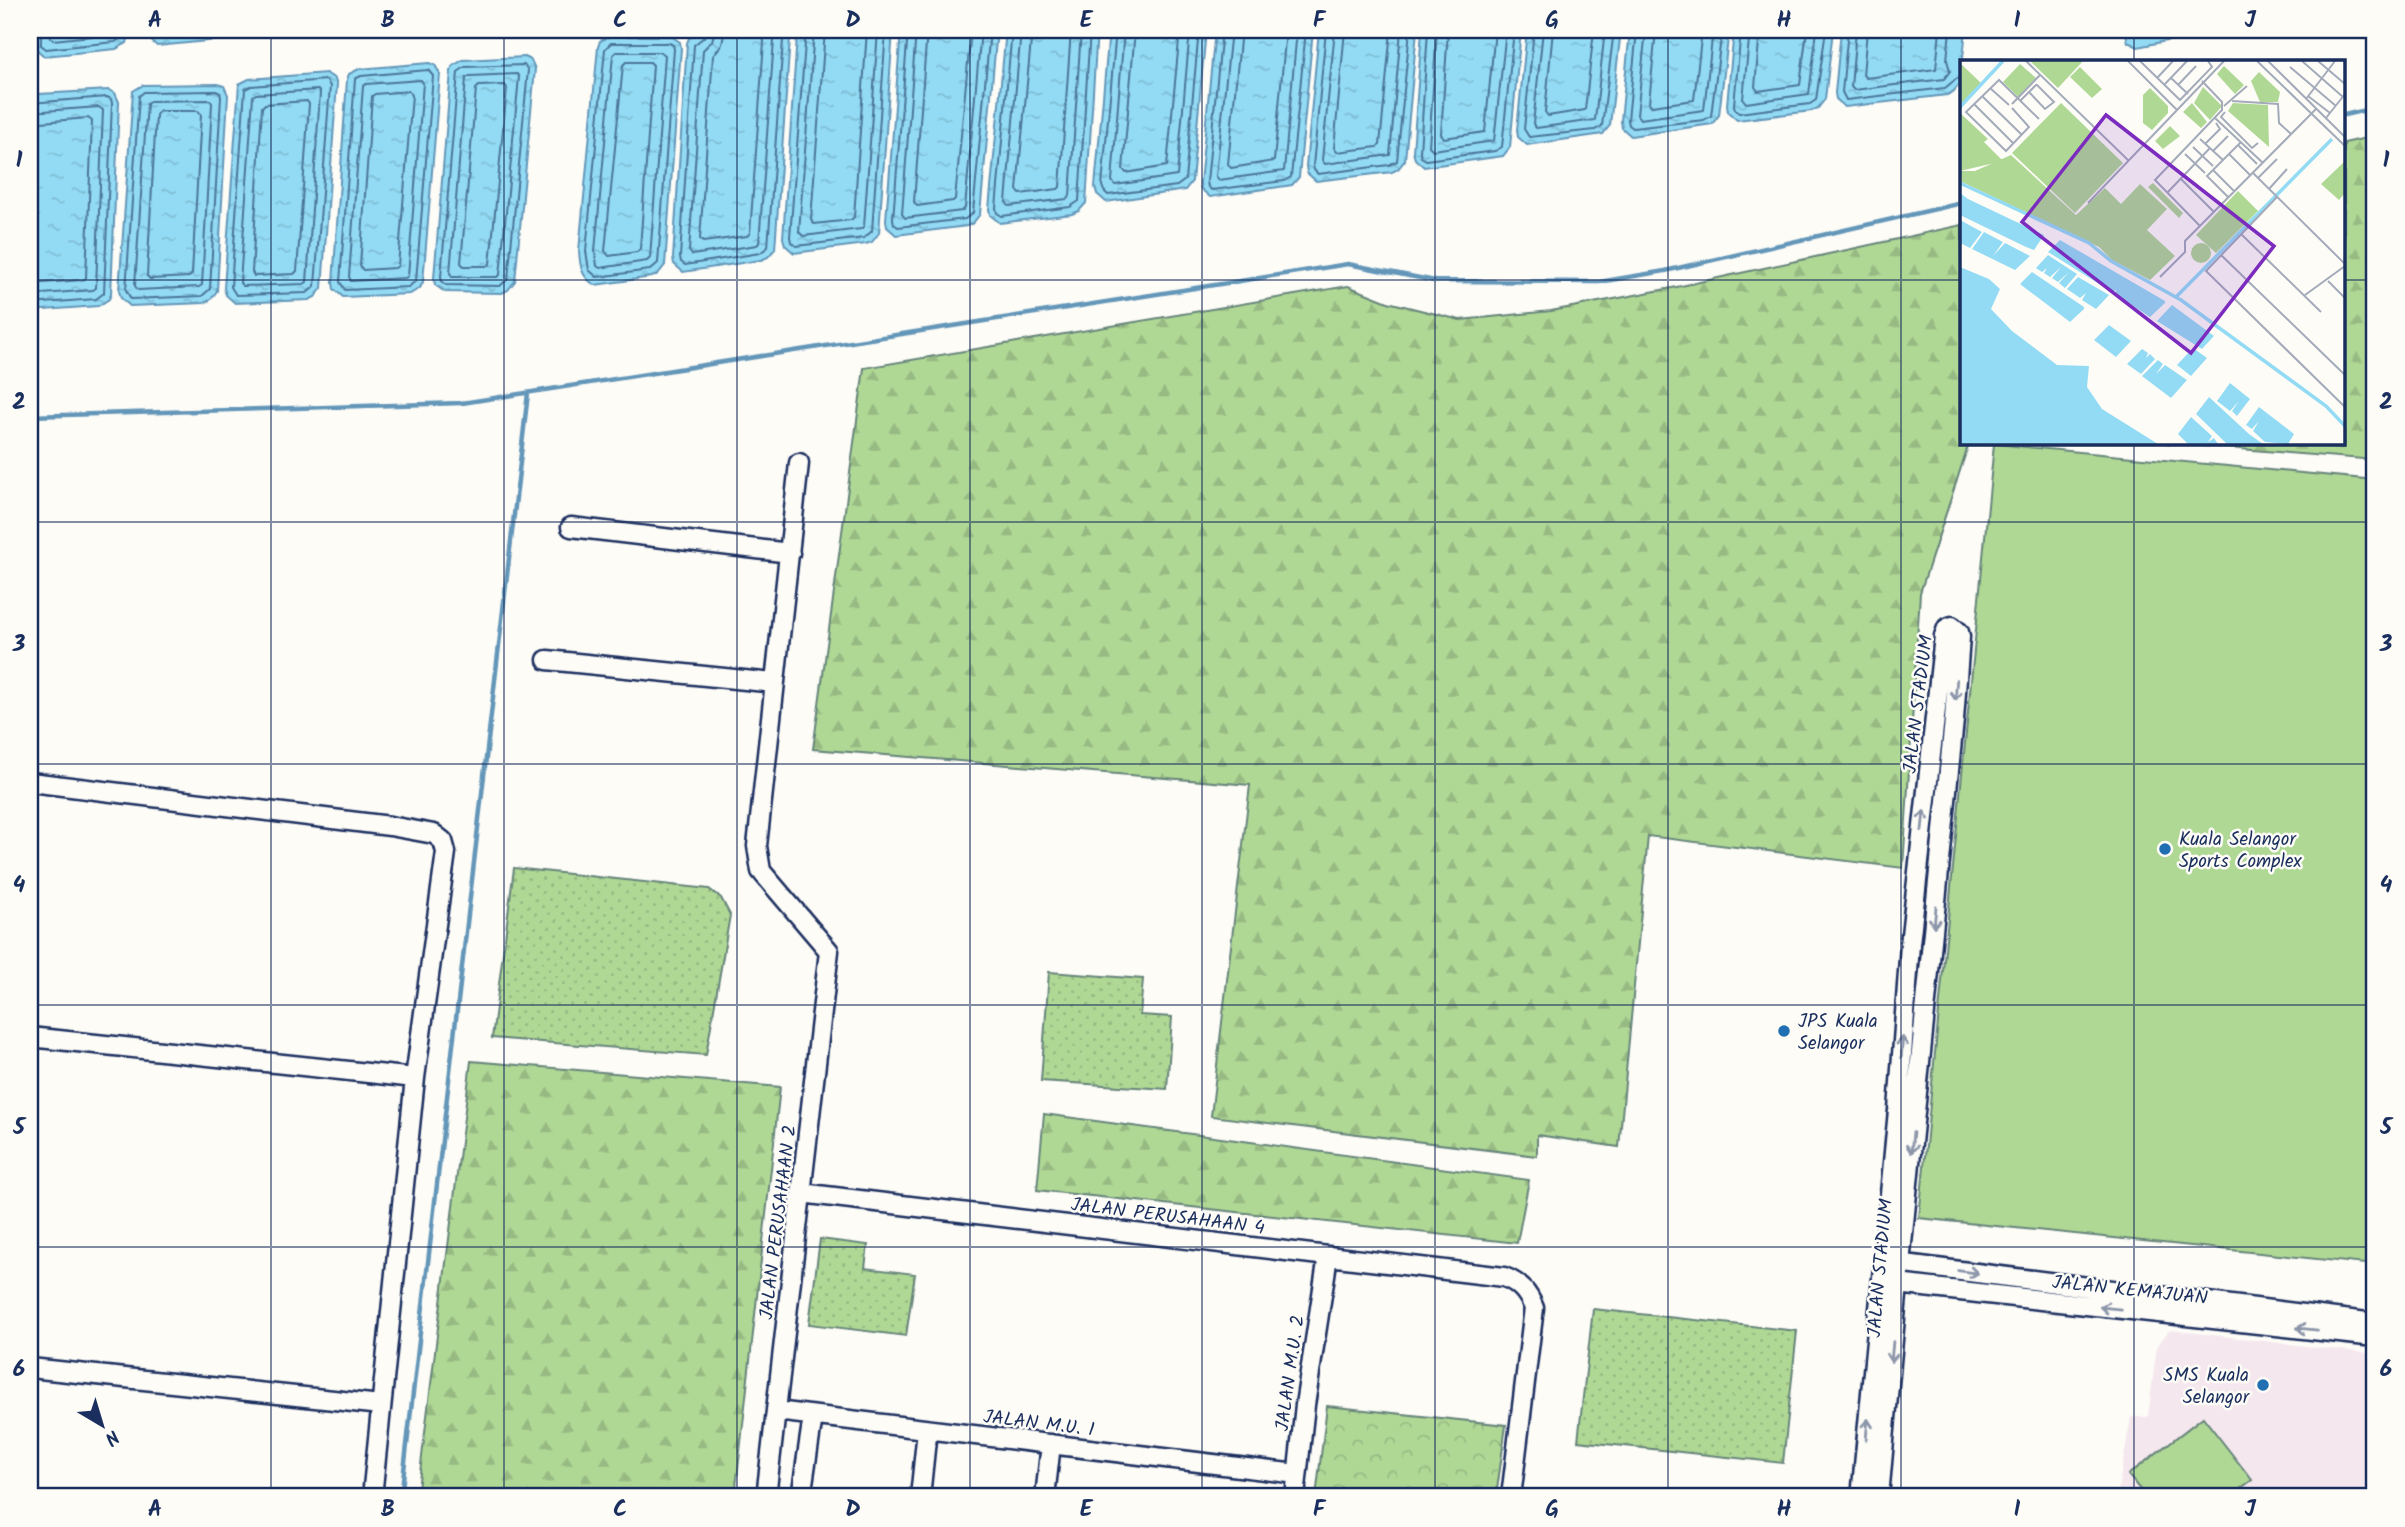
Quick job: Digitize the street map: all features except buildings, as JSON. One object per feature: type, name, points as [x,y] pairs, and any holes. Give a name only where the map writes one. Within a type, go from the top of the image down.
[{"type":"street","points":[[547,660],[775,683],[799,463]]},
{"type":"street","points":[[571,527],[790,554]]},
{"type":"street","name":"JALAN STADIUM","points":[[1861,1497],[1889,1283],[1900,1263],[1954,720],[1960,637],[1959,632],[1952,626],[1944,636],[1911,931],[1898,1110],[1882,1262],[1889,1283],[1879,1497]]},
{"type":"street","name":"JALAN PERUSAHAAN 2","points":[[766,1497],[829,951],[761,870],[758,858],[775,683]]},
{"type":"street","points":[[30,782],[390,826],[440,836],[446,846],[415,1078],[372,1497]]},
{"type":"street","points":[[30,1037],[415,1078]]},
{"type":"street","name":"JALAN PERUSAHAAN 4","points":[[801,1193],[1504,1277],[1516,1281],[1534,1308],[1511,1497]]},
{"type":"street","name":"JALAN M.U. 2","points":[[1295,1497],[1305,1405],[1328,1256]]},
{"type":"street","name":"JALAN KEMAJUAN","points":[[1882,1262],[2375,1323]]},
{"type":"street","name":"JALAN KEMAJUAN","points":[[1889,1283],[2375,1336]]},
{"type":"street","points":[[30,1368],[381,1405]]},
{"type":"street","name":"JALAN M.U. 1","points":[[776,1411],[1297,1474]]},
{"type":"street","points":[[801,1497],[813,1416]]},
{"type":"street","points":[[920,1497],[927,1430]]},
{"type":"street","points":[[1045,1497],[1051,1444]]},
{"type":"shaded area","name":"SMS Kuala Selangor","points":[[2170,1330],[2375,1354],[2375,1497],[2117,1497],[2131,1417],[2148,1417],[2157,1345]]},
{"type":"green space","points":[[2375,136],[2375,460],[2177,444],[2346,444],[2346,143]]},
{"type":"green space","points":[[1960,225],[1960,444],[1969,444],[1920,593],[1903,868],[1648,836],[1619,1147],[1537,1135],[1537,1156],[1211,1116],[1250,785],[813,749],[864,368],[1348,286],[1388,302],[1460,320],[1551,311],[1672,288]]},
{"type":"green space","name":"Kuala Selangor Sports Complex","points":[[1994,444],[2375,480],[2375,1265],[1919,1218]]},
{"type":"green space","points":[[514,868],[709,889],[721,898],[730,915],[706,1055],[492,1038]]},
{"type":"green space","points":[[1049,972],[1143,979],[1140,1015],[1172,1017],[1167,1089],[1041,1081]]},
{"type":"green space","points":[[471,1061],[780,1087],[735,1497],[417,1497]]},
{"type":"green space","points":[[1044,1114],[1529,1180],[1517,1243],[1037,1190]]},
{"type":"green space","points":[[820,1239],[868,1245],[865,1268],[915,1274],[906,1336],[809,1324]]},
{"type":"green space","points":[[1593,1309],[1797,1331],[1783,1463],[1578,1441]]},
{"type":"green space","points":[[1327,1406],[1506,1425],[1496,1497],[1316,1497]]},
{"type":"green space","points":[[2203,1417],[2252,1480],[2229,1497],[2146,1497],[2128,1475]]},
{"type":"water","points":[[34,30],[130,30],[127,43],[116,49],[44,56],[35,48]]},
{"type":"water","points":[[147,30],[230,30],[218,40],[157,46],[148,38]]},
{"type":"water","points":[[786,30],[790,38],[775,249],[761,260],[683,272],[674,264],[673,258],[687,43],[689,38],[700,33]]},
{"type":"water","points":[[801,30],[893,30],[879,233],[872,242],[866,244],[794,253],[785,245],[783,238],[797,36]]},
{"type":"water","points":[[901,30],[997,30],[980,214],[967,226],[896,235],[887,227]]},
{"type":"water","points":[[1006,30],[1097,30],[1086,203],[1072,214],[1000,223],[990,215]]},
{"type":"water","points":[[1109,30],[1206,30],[1192,181],[1185,190],[1106,202],[1097,194],[1095,187]]},
{"type":"water","points":[[1215,30],[1313,30],[1299,177],[1292,185],[1210,197],[1201,189]]},
{"type":"water","points":[[1319,30],[1417,30],[1405,160],[1398,169],[1316,181],[1307,173]]},
{"type":"water","points":[[1422,30],[1521,30],[1510,147],[1503,156],[1424,167],[1415,159],[1413,152]]},
{"type":"water","points":[[1527,30],[1621,30],[1610,125],[1603,134],[1527,145],[1518,137]]},
{"type":"water","points":[[1630,30],[1729,30],[1719,115],[1712,124],[1631,136],[1622,128]]},
{"type":"water","points":[[1734,30],[1833,30],[1825,99],[1818,108],[1737,120],[1728,112]]},
{"type":"water","points":[[1841,30],[1966,30],[1963,60],[1960,60],[1960,84],[1947,95],[1845,107],[1836,99]]},
{"type":"water","points":[[2125,30],[2195,30],[2185,37],[2138,47],[2128,42]]},
{"type":"water","points":[[610,36],[671,36],[680,42],[681,48],[665,265],[652,277],[595,285],[582,271],[579,251],[598,47],[600,41]]},
{"type":"water","points":[[525,57],[531,60],[535,69],[515,281],[502,293],[445,292],[435,285],[434,278],[451,71],[453,66],[463,60]]},
{"type":"water","points":[[429,63],[435,65],[440,74],[423,282],[420,288],[410,294],[343,297],[334,289],[333,283],[349,74],[359,69]]},
{"type":"water","points":[[326,73],[335,79],[337,84],[322,288],[309,300],[235,303],[226,295],[224,288],[239,84],[249,79]]},
{"type":"water","points":[[143,85],[224,86],[228,95],[217,291],[204,303],[130,306],[121,298],[119,291],[133,91]]},
{"type":"water","points":[[109,90],[115,93],[119,102],[111,294],[109,299],[98,306],[30,311],[30,99],[39,94]]},
{"type":"waterway","points":[[2346,115],[2375,108]]},
{"type":"waterway","points":[[30,416],[462,403],[1348,264],[1435,281],[1599,282],[1665,271],[1960,203]]},
{"type":"waterway","points":[[401,1497],[528,393]]},
{"type":"place","name":"Kuala Selangor Sports Complex","points":[[2165,849]]},
{"type":"place","name":"JPS Kuala Selangor","points":[[1784,1031]]},
{"type":"place","name":"SMS Kuala Selangor","points":[[2263,1385]]}]
